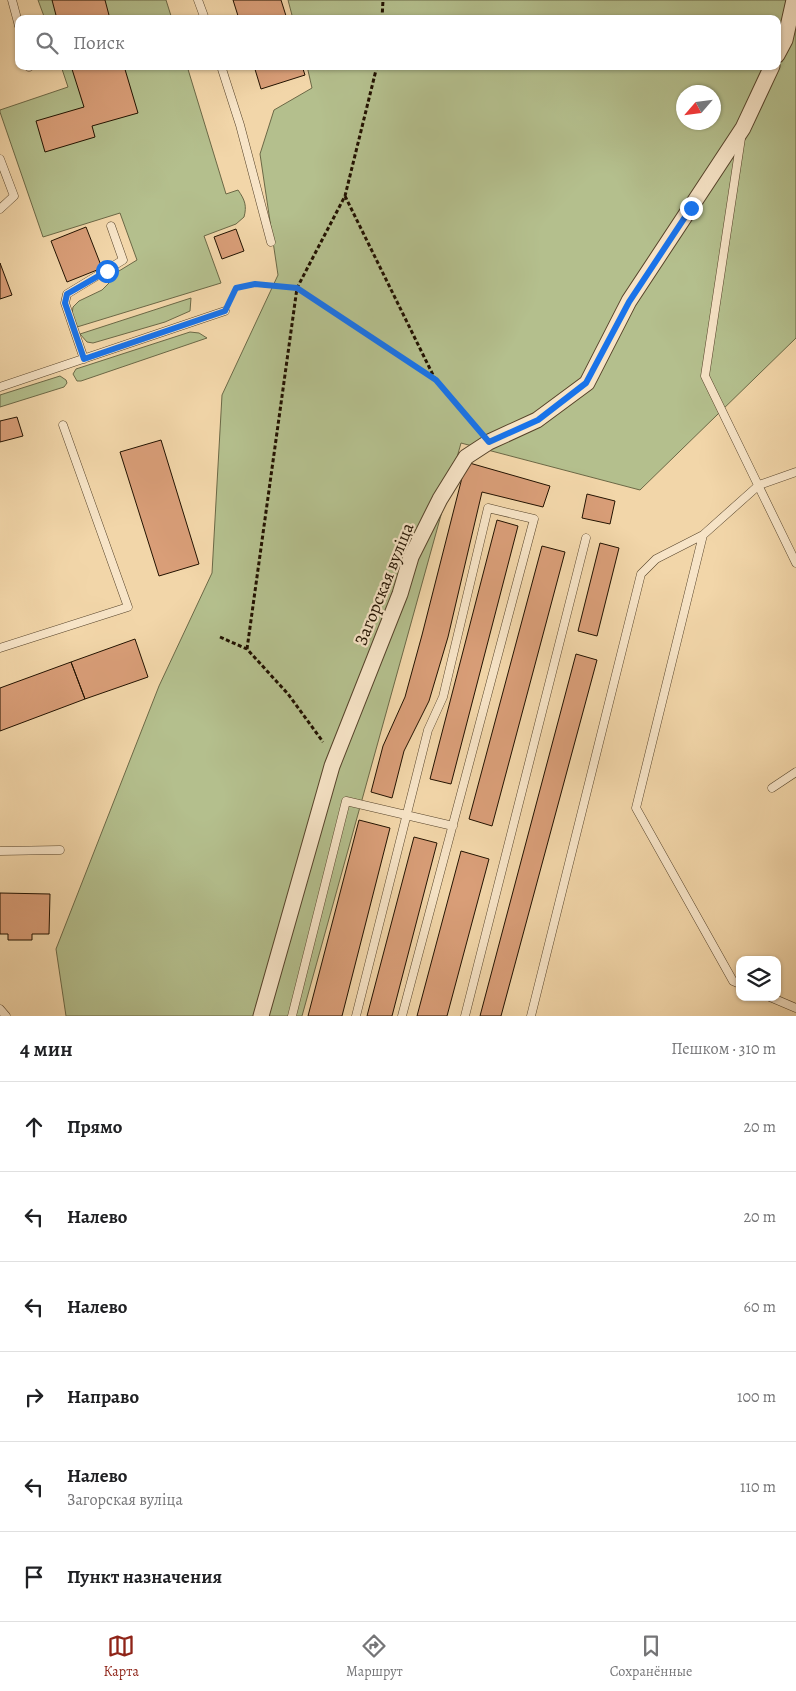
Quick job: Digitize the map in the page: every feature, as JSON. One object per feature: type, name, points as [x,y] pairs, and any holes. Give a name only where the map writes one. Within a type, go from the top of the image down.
[{"type":"street","points":[[785,40],[794,0]]},
{"type":"street","points":[[781,48],[796,24]]},
{"type":"street","name":"Загорская вуліца","points":[[261,1016],[332,766],[400,594],[411,557],[440,499],[466,457],[489,442],[538,420],[586,383],[629,302],[743,128],[770,70]]},
{"type":"lane","points":[[12,0],[16,15]]},
{"type":"lane","points":[[198,0],[203,15]]},
{"type":"lane","points":[[222,70],[240,125],[271,242]]},
{"type":"lane","points":[[743,128],[706,376],[796,563]]},
{"type":"lane","points":[[0,159],[14,196],[0,209]]},
{"type":"lane","points":[[84,359],[65,303],[67,294],[123,260],[111,226]]},
{"type":"lane","points":[[0,387],[225,311]]},
{"type":"lane","points":[[0,648],[128,607],[63,425]]},
{"type":"lane","points":[[531,1016],[641,574],[656,559],[702,535],[759,485],[796,472]]},
{"type":"lane","points":[[356,1016],[428,730],[443,697],[488,508],[534,519],[402,1016]]},
{"type":"lane","points":[[702,535],[636,808],[733,981],[736,982]]},
{"type":"lane","points":[[465,1016],[586,538]]},
{"type":"lane","points":[[772,788],[796,772]]},
{"type":"lane","points":[[292,1016],[346,801],[453,826]]},
{"type":"lane","points":[[0,851],[60,850]]},
{"type":"lane","points":[[779,1001],[796,1008]]},
{"type":"lane","points":[[0,1009],[6,1016]]},
{"type":"path","points":[[382,15],[383,0]]},
{"type":"path","points":[[247,650],[297,288],[344,196],[376,70]]},
{"type":"path","points":[[344,196],[436,380],[489,442]]},
{"type":"path","points":[[225,311],[236,288],[255,284],[297,288],[436,380]]},
{"type":"path","points":[[220,637],[247,650],[288,694],[322,740],[332,766]]},
{"type":"green space","points":[[38,0],[166,0],[171,15],[44,15]]},
{"type":"green space","points":[[288,0],[796,0],[796,338],[640,490],[461,443],[302,1016],[66,1016],[56,949],[159,686],[212,573],[222,395],[278,275],[260,154],[274,110],[312,88],[308,70],[781,70],[781,15],[292,15]]},
{"type":"green space","points":[[62,70],[188,70],[226,194],[238,190],[245,206],[244,217],[236,224],[204,236],[221,283],[77,327],[72,314],[73,307],[79,301],[102,290],[114,274],[137,260],[120,213],[43,237],[0,112],[0,110],[68,87]]},
{"type":"green space","points":[[191,298],[190,311],[165,322],[93,343],[87,342],[80,334]]},
{"type":"green space","points":[[190,332],[199,333],[207,338],[81,381],[77,381],[73,374],[76,369]]},
{"type":"green space","points":[[60,376],[66,380],[67,383],[64,387],[0,407],[0,395]]},
{"type":"building","points":[[52,0],[105,0],[109,15],[56,15]]},
{"type":"building","points":[[233,0],[281,0],[286,15],[238,15]]},
{"type":"building","points":[[72,70],[125,70],[138,113],[92,126],[95,137],[45,152],[36,121],[84,107]]},
{"type":"building","points":[[255,70],[303,70],[305,75],[261,89]]},
{"type":"building","points":[[86,227],[102,268],[67,282],[51,241]]},
{"type":"building","points":[[236,229],[244,251],[222,259],[214,237]]},
{"type":"building","points":[[0,263],[12,295],[0,299]]},
{"type":"building","points":[[17,417],[23,436],[0,442],[0,421]]},
{"type":"building","points":[[161,440],[199,564],[159,576],[120,452]]},
{"type":"building","points":[[466,462],[550,486],[543,507],[482,492],[448,637],[429,701],[404,751],[392,798],[371,792],[383,746],[405,697]]},
{"type":"building","points":[[587,494],[615,501],[610,524],[582,518]]},
{"type":"building","points":[[497,520],[518,526],[451,784],[430,779]]},
{"type":"building","points":[[600,543],[619,548],[597,636],[578,631]]},
{"type":"building","points":[[542,546],[565,552],[492,826],[469,819]]},
{"type":"building","points":[[135,639],[148,677],[85,699],[71,662]]},
{"type":"building","points":[[576,654],[597,660],[501,1016],[480,1016]]},
{"type":"building","points":[[71,662],[85,699],[0,731],[0,688]]},
{"type":"building","points":[[359,820],[390,828],[342,1016],[308,1016]]},
{"type":"building","points":[[414,837],[437,843],[392,1016],[367,1016]]},
{"type":"building","points":[[461,851],[489,859],[447,1016],[417,1016]]},
{"type":"building","points":[[0,893],[50,894],[49,934],[32,934],[32,940],[8,940],[8,934],[0,934]]},
{"type":"route","points":[[107,271],[67,294],[65,303],[84,359],[225,311],[236,288],[255,284],[297,288],[436,380],[489,442],[538,420],[586,383],[629,302],[691,208]]}]
